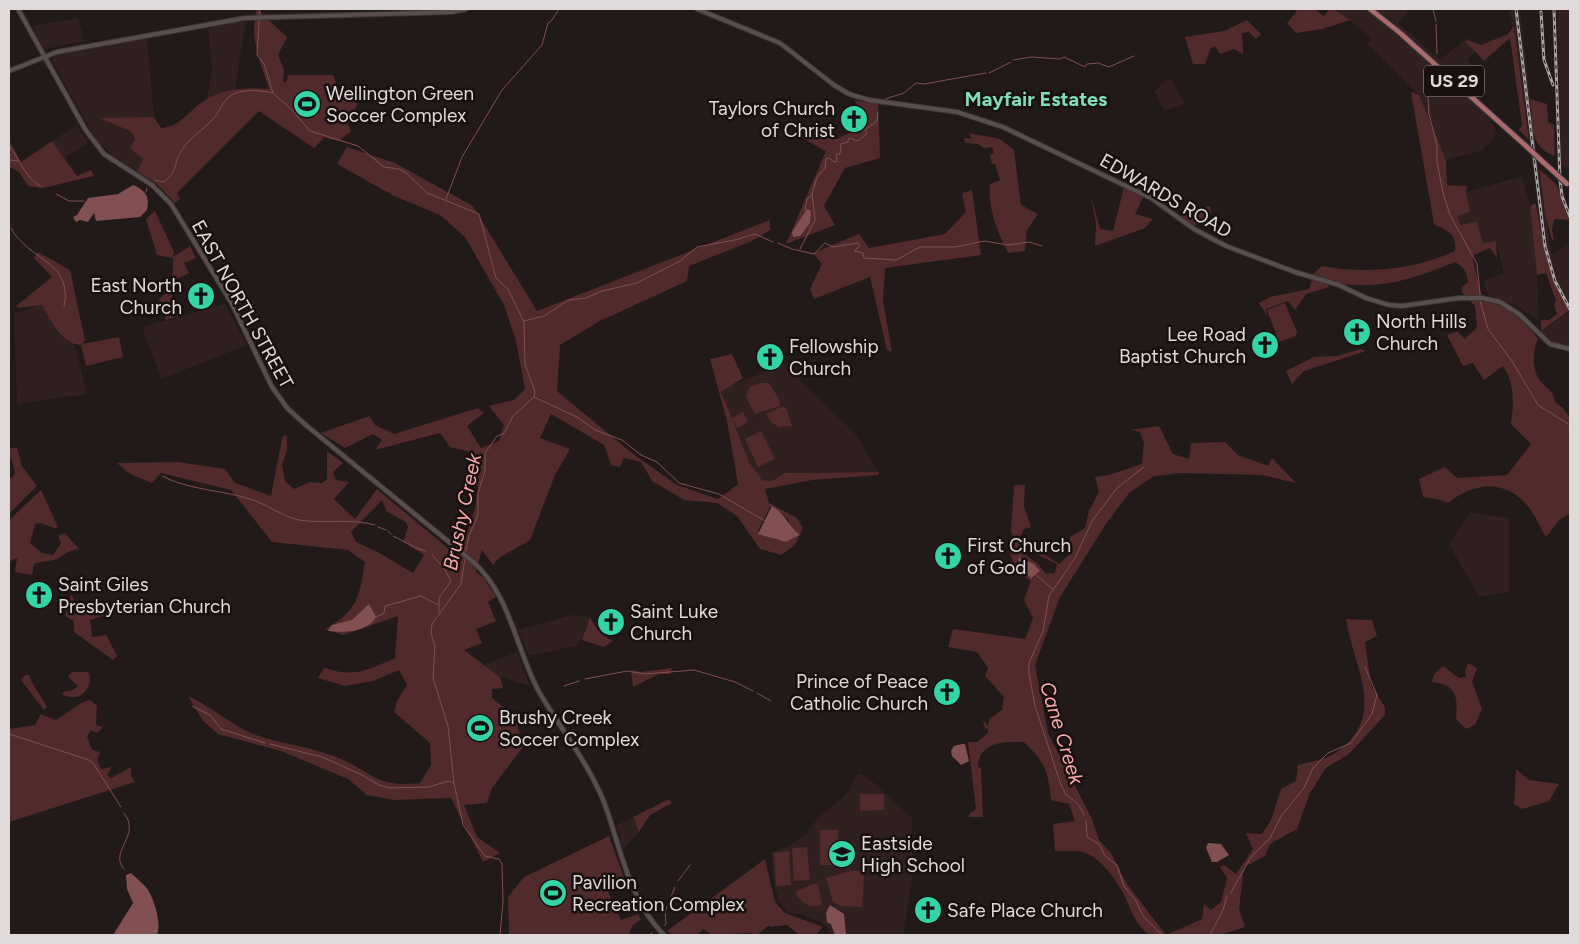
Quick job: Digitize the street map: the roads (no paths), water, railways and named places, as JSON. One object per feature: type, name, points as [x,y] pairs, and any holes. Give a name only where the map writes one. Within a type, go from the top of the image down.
[{"type":"main road","name":"EAST NORTH STREET","points":[[18,9],[96,146],[116,163],[152,185],[171,204],[231,302],[267,378],[282,401],[307,426],[469,558],[489,578],[498,592],[535,682],[600,792],[637,897],[646,914],[664,935]]},
{"type":"main road","points":[[9,70],[44,56],[139,36],[253,18],[452,12],[466,9]]},
{"type":"main road","name":"EDWARDS ROAD","points":[[697,9],[780,43],[834,85],[850,94],[869,100],[950,111],[1003,127],[1151,198],[1211,240],[1276,265],[1339,285],[1366,298],[1389,305],[1402,306],[1456,298],[1481,298],[1500,302],[1512,308],[1550,344],[1570,349]]},
{"type":"main road","name":"US 29","points":[[1370,9],[1399,32],[1569,185]]},
{"type":"waterway","name":"Brushy Creek","points":[[260,9],[257,55],[264,64],[273,93],[292,110],[310,131],[358,146],[384,167],[399,169],[405,172],[427,193],[479,214],[496,278],[508,289],[524,322],[525,364],[535,392],[534,397],[513,416],[504,433],[497,436],[485,453],[485,471],[478,493],[478,515],[469,536],[465,554]]},
{"type":"waterway","points":[[446,199],[462,157],[502,90],[542,45],[548,23],[559,9]]},
{"type":"waterway","points":[[1433,9],[1436,21]]},
{"type":"waterway","points":[[1436,24],[1437,54]]},
{"type":"waterway","points":[[1013,60],[1031,57],[1060,59],[1064,57],[1085,67],[1087,64],[1098,63],[1109,67],[1134,56]]},
{"type":"waterway","points":[[989,73],[1011,62]]},
{"type":"waterway","points":[[885,99],[904,93],[916,83],[924,84],[986,73]]},
{"type":"waterway","points":[[1434,85],[1428,97],[1429,114],[1437,145],[1437,162],[1443,193],[1450,215],[1477,264],[1481,304],[1488,329],[1512,361],[1538,405],[1570,425]]},
{"type":"waterway","points":[[155,180],[164,182],[169,177],[185,145],[214,118],[226,100],[232,95],[243,91],[273,93]]},
{"type":"waterway","points":[[800,249],[815,220],[812,194],[817,177],[825,168],[826,159],[829,158],[834,162],[837,161],[836,154],[840,154],[841,144],[848,142],[849,138],[858,141],[867,133],[865,130],[877,121],[878,112]]},
{"type":"waterway","points":[[9,145],[26,173],[41,187]]},
{"type":"waterway","points":[[9,160],[18,161]]},
{"type":"waterway","points":[[146,192],[147,188]]},
{"type":"waterway","points":[[56,194],[69,201],[84,201]]},
{"type":"waterway","points":[[805,210],[807,199],[812,195]]},
{"type":"waterway","points":[[11,228],[18,239],[56,270],[62,280],[65,292],[64,307]]},
{"type":"waterway","points":[[524,321],[544,316],[569,300],[586,298],[602,291],[637,283],[680,261],[697,247],[755,234],[773,242]]},
{"type":"waterway","points":[[778,243],[792,249],[814,254],[825,243],[833,247],[858,243],[860,246],[854,251],[863,253],[864,258],[896,260],[920,247],[956,247],[984,241],[1008,245],[1029,242],[1042,246]]},
{"type":"waterway","points":[[534,397],[577,417],[595,430],[622,440],[641,455],[657,462],[679,483],[719,494],[765,521]]},
{"type":"waterway","name":"Cane Creek","points":[[1084,815],[1076,803],[1066,795],[1061,785],[1035,706],[1029,674],[1029,663],[1043,631],[1049,596],[1075,558],[1092,521],[1117,488],[1144,467]]},
{"type":"waterway","points":[[162,476],[194,487],[250,499],[299,520],[357,522],[375,525]]},
{"type":"waterway","points":[[378,527],[386,530]]},
{"type":"waterway","points":[[388,531],[391,534]]},
{"type":"waterway","points":[[393,536],[426,551]]},
{"type":"waterway","points":[[432,555],[444,568],[451,581],[439,598],[439,612]]},
{"type":"waterway","name":"Brushy Creek","points":[[465,558],[461,584],[432,624],[431,633],[435,646],[433,678],[448,726],[454,783],[463,825],[485,856],[499,859],[502,864],[503,902],[500,935]]},
{"type":"waterway","name":"Cane Creek","points":[[1036,575],[1053,589]]},
{"type":"waterway","points":[[376,617],[384,613],[385,606],[421,596],[438,605]]},
{"type":"waterway","points":[[1230,894],[1251,857],[1270,838],[1282,815],[1304,788],[1313,768],[1328,753],[1351,743],[1372,714],[1377,695],[1365,667]]},
{"type":"waterway","points":[[585,679],[627,671],[645,674],[694,670],[735,682],[753,691]]},
{"type":"waterway","points":[[564,686],[579,681]]},
{"type":"waterway","points":[[757,693],[771,701]]},
{"type":"waterway","points":[[192,706],[210,715],[221,729],[265,743]]},
{"type":"waterway","points":[[9,734],[89,760],[93,763],[121,807]]},
{"type":"waterway","points":[[270,744],[322,757],[389,788],[429,787],[448,781],[454,783]]},
{"type":"waterway","points":[[124,813],[129,821],[129,829],[120,856],[120,862],[124,869]]},
{"type":"waterway","name":"Cane Creek","points":[[1086,820],[1087,837],[1099,844],[1105,856],[1117,865],[1124,886],[1136,901],[1143,916],[1162,935]]},
{"type":"waterway","points":[[678,881],[690,865]]},
{"type":"waterway","points":[[664,926],[666,924],[665,912],[675,887]]},
{"type":"waterway","points":[[1210,935],[1223,910],[1227,896]]},
{"type":"railway","points":[[1516,9],[1545,246],[1555,281],[1570,309]]},
{"type":"railway","points":[[1554,9],[1560,180],[1562,196],[1570,217]]},
{"type":"railway","points":[[1541,12],[1544,60],[1553,85]]},
{"type":"place","name":"Wellington Green Soccer Complex","points":[[307,104]]},
{"type":"place","name":"Taylors Church of Christ","points":[[854,119]]},
{"type":"place","name":"East North Church","points":[[201,296]]},
{"type":"place","name":"North Hills Church","points":[[1357,332]]},
{"type":"place","name":"Lee Road Baptist Church","points":[[1265,345]]},
{"type":"place","name":"Fellowship Church","points":[[770,357]]},
{"type":"place","name":"First Church of God","points":[[948,556]]},
{"type":"place","name":"Saint Giles Presbyterian Church","points":[[39,595]]},
{"type":"place","name":"Saint Luke Church","points":[[611,622]]},
{"type":"place","name":"Prince of Peace Catholic Church","points":[[947,692]]},
{"type":"place","name":"Brushy Creek Soccer Complex","points":[[480,728]]},
{"type":"place","name":"Eastside High School","points":[[842,854]]},
{"type":"place","name":"Pavilion Recreation Complex","points":[[553,893]]},
{"type":"place","name":"Safe Place Church","points":[[928,910]]},
{"type":"district","name":"Mayfair Estates","points":[[1036,99]]}]
